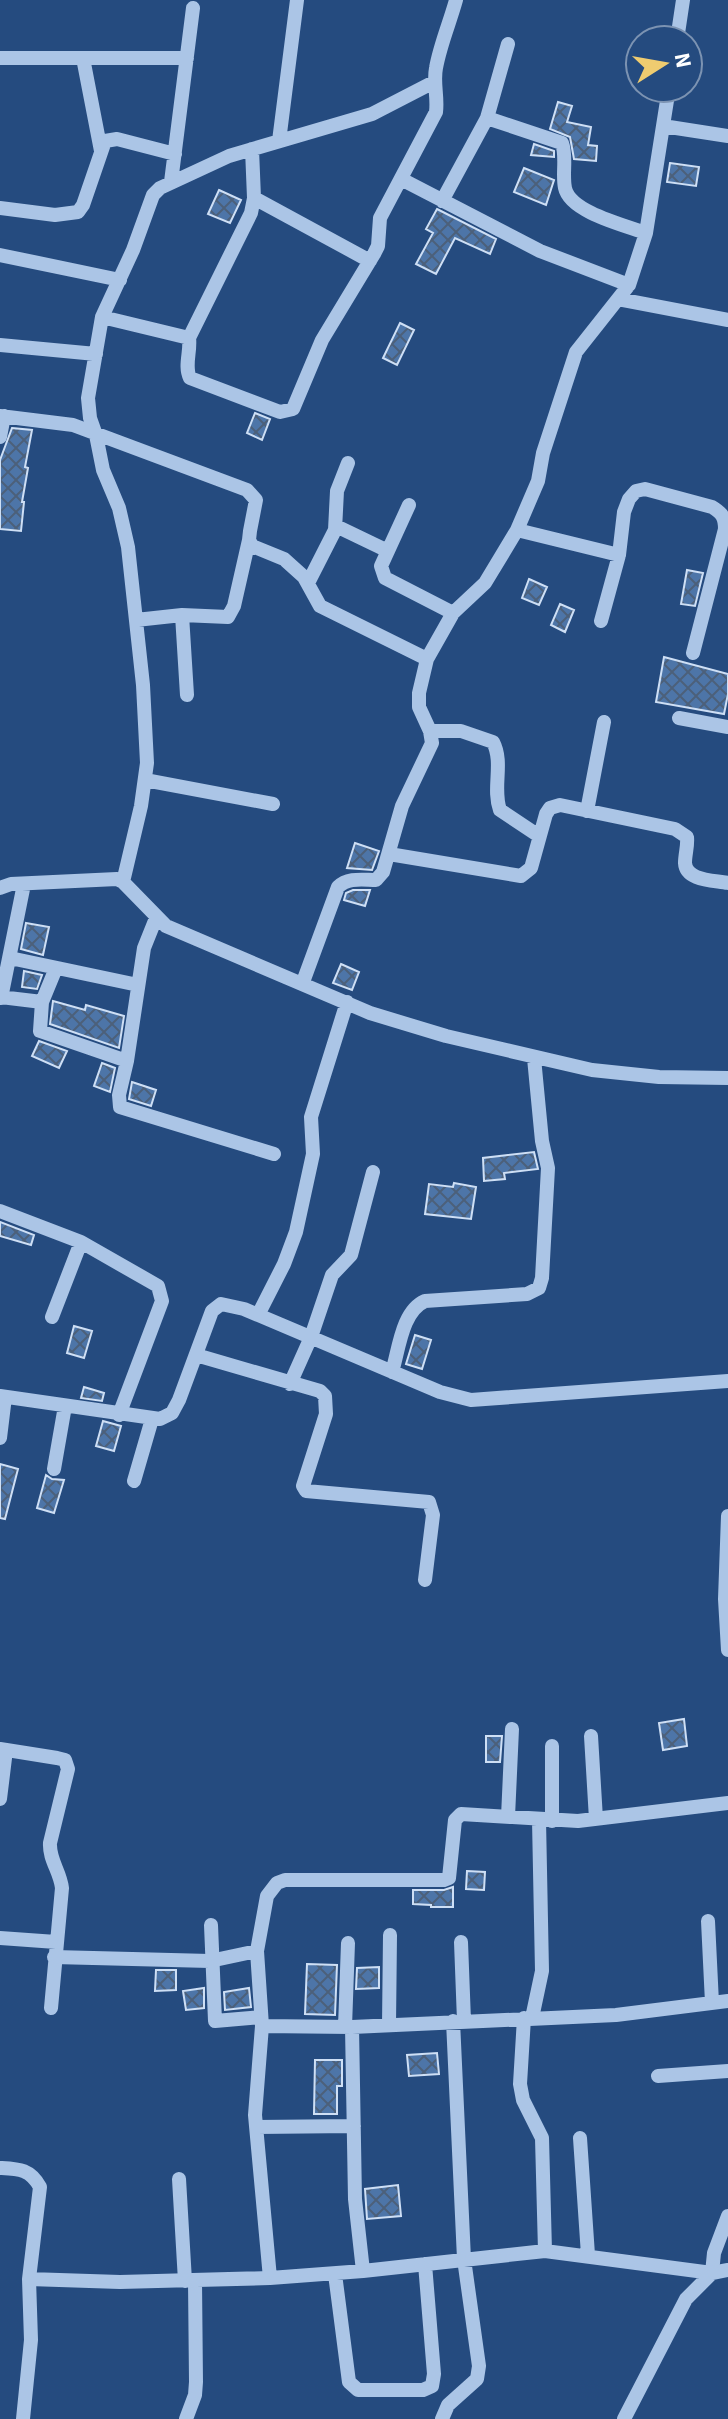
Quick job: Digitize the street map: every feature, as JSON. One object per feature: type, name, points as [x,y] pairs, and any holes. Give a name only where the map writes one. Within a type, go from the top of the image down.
[{"type":"street","points":[[279,141],[297,0]]},
{"type":"street","points":[[252,149],[254,198],[251,213],[189,338],[187,366],[190,378],[287,413],[296,402],[322,340],[378,246],[380,218],[436,112],[436,66],[456,0]]},
{"type":"street","points":[[679,24],[683,0]]},
{"type":"street","points":[[171,182],[193,8]]},
{"type":"street","points":[[442,201],[487,118],[508,44]]},
{"type":"street","points":[[0,58],[187,58]]},
{"type":"street","points":[[83,58],[101,151]]},
{"type":"street","points":[[123,882],[141,806],[147,763],[143,685],[128,547],[90,418],[88,398],[102,317],[153,195],[160,188],[229,156],[372,114],[434,82]]},
{"type":"street","points":[[303,982],[338,887],[351,880],[376,880],[380,877],[402,806],[432,743],[419,707],[427,659],[453,613],[485,583],[517,530],[538,481],[543,453],[576,352],[629,285],[646,233],[666,104]]},
{"type":"street","points":[[487,118],[562,143],[565,187],[569,198],[583,209],[646,233]]},
{"type":"street","points":[[663,126],[728,136]]},
{"type":"street","points":[[0,208],[55,215],[78,212],[105,141],[117,139],[175,154]]},
{"type":"street","points":[[401,179],[540,251],[629,285]]},
{"type":"street","points":[[254,198],[370,261]]},
{"type":"street","points":[[0,255],[120,280]]},
{"type":"street","points":[[618,299],[728,320]]},
{"type":"street","points":[[102,317],[189,338]]},
{"type":"street","points":[[0,345],[96,354]]},
{"type":"street","points":[[0,437],[2,416],[65,423],[253,494],[256,507],[232,613],[221,618],[182,615],[136,620]]},
{"type":"street","points":[[308,583],[336,526],[337,491],[348,463]]},
{"type":"street","points":[[601,621],[619,555],[624,512],[636,491],[645,489],[712,507],[725,519],[723,559],[693,653]]},
{"type":"street","points":[[409,505],[381,566],[385,578],[453,613]]},
{"type":"street","points":[[336,526],[388,551]]},
{"type":"street","points":[[517,530],[619,555]]},
{"type":"street","points":[[249,540],[258,549],[284,559],[308,583],[320,606],[427,659]]},
{"type":"street","points":[[182,615],[187,695]]},
{"type":"street","points":[[679,718],[728,727]]},
{"type":"street","points":[[587,811],[604,722]]},
{"type":"street","points":[[430,731],[461,731],[493,742],[498,752],[495,788],[500,810],[539,836]]},
{"type":"street","points":[[145,780],[273,804]]},
{"type":"street","points":[[389,854],[521,876],[531,868],[546,814],[555,805],[682,832],[687,837],[687,871],[692,876],[728,883]]},
{"type":"street","points":[[0,888],[117,879],[166,926],[370,1013],[534,1058],[613,1073],[728,1078]]},
{"type":"street","points":[[24,884],[1,998],[42,1002]]},
{"type":"street","points":[[156,918],[146,938],[119,1095],[120,1107],[274,1154]]},
{"type":"street","points":[[10,958],[138,985]]},
{"type":"street","points":[[56,968],[42,1002],[40,1031],[127,1061]]},
{"type":"street","points":[[258,1315],[284,1264],[296,1232],[312,1166],[311,1117],[347,1002]]},
{"type":"street","points":[[392,1372],[415,1306],[425,1301],[527,1294],[539,1288],[548,1168],[542,1141],[534,1058]]},
{"type":"street","points":[[290,1384],[311,1337],[332,1275],[351,1255],[373,1172]]},
{"type":"street","points":[[0,1211],[81,1242],[158,1286],[162,1301],[119,1415]]},
{"type":"street","points":[[52,1317],[81,1242]]},
{"type":"street","points":[[0,1438],[3,1396],[152,1419],[172,1413],[212,1311],[221,1304],[233,1305],[258,1315],[440,1392],[471,1400],[728,1381]]},
{"type":"street","points":[[196,1355],[320,1391],[328,1406],[303,1486],[306,1491],[429,1502],[433,1515],[425,1580]]},
{"type":"street","points":[[54,1469],[65,1406]]},
{"type":"street","points":[[134,1481],[152,1419]]},
{"type":"street","points":[[728,1516],[728,1650]]},
{"type":"street","points":[[508,1817],[512,1729]]},
{"type":"street","points":[[591,1736],[596,1819]]},
{"type":"street","points":[[545,2251],[542,2138],[523,2100],[520,2084],[528,2018],[542,1971],[545,1820],[552,1746]]},
{"type":"street","points":[[0,1799],[3,1750],[65,1760],[68,1769],[49,1855],[60,1873],[62,1888],[51,2008]]},
{"type":"street","points":[[270,2278],[256,2127],[261,2021],[257,1951],[267,1896],[277,1883],[285,1880],[444,1880],[449,1878],[455,1820],[461,1814],[545,1820],[596,1819],[728,1803]]},
{"type":"street","points":[[708,1921],[712,2003]]},
{"type":"street","points":[[211,1925],[210,1961],[215,2021],[349,2027],[616,2015],[728,2001]]},
{"type":"street","points":[[389,2025],[390,1935]]},
{"type":"street","points":[[0,1938],[55,1949],[210,1961],[257,1951]]},
{"type":"street","points":[[442,2419],[448,2405],[477,2379],[478,2353],[464,2259],[459,2021],[461,1942]]},
{"type":"street","points":[[348,1943],[355,2199],[363,2271]]},
{"type":"street","points":[[658,2076],[728,2071]]},
{"type":"street","points":[[256,2127],[354,2126]]},
{"type":"street","points":[[580,2138],[588,2255]]},
{"type":"street","points":[[0,2168],[16,2168],[34,2175],[40,2187],[29,2279],[31,2340],[23,2419]]},
{"type":"street","points":[[179,2179],[190,2281],[196,2382],[195,2395],[186,2419]]},
{"type":"street","points":[[624,2419],[686,2299],[712,2273],[714,2253],[728,2216]]},
{"type":"street","points":[[29,2279],[190,2281],[270,2278],[545,2251],[712,2273],[728,2270]]},
{"type":"street","points":[[335,2274],[349,2382],[358,2390],[423,2390],[432,2386],[434,2374],[425,2264]]},
{"type":"building","points":[[558,102],[572,106],[567,122],[591,127],[588,145],[597,146],[596,161],[574,159],[570,137],[550,129]]},
{"type":"building","points":[[534,144],[554,151],[554,157],[531,155]]},
{"type":"building","points":[[670,163],[699,167],[696,186],[667,182]]},
{"type":"building","points":[[524,168],[554,180],[546,205],[514,192]]},
{"type":"building","points":[[219,190],[241,200],[230,223],[208,214]]},
{"type":"building","points":[[437,209],[496,239],[490,254],[455,238],[436,274],[416,264],[433,233],[426,229]]},
{"type":"building","points":[[400,323],[414,330],[397,365],[383,358]]},
{"type":"building","points":[[255,413],[270,419],[262,440],[247,433]]},
{"type":"building","points":[[12,428],[32,430],[25,467],[28,468],[21,531],[0,529],[0,460]]},
{"type":"building","points":[[687,570],[703,573],[695,606],[681,604]]},
{"type":"building","points":[[529,579],[547,587],[539,605],[522,598]]},
{"type":"building","points":[[560,604],[574,610],[565,632],[551,625]]},
{"type":"building","points":[[664,657],[728,674],[724,714],[656,702]]},
{"type":"building","points":[[355,843],[379,851],[372,870],[347,868]]},
{"type":"building","points":[[370,890],[365,906],[344,900],[346,893]]},
{"type":"building","points":[[26,923],[49,927],[43,955],[21,949]]},
{"type":"building","points":[[341,964],[359,972],[352,990],[333,983]]},
{"type":"building","points":[[24,971],[42,975],[37,989],[22,987]]},
{"type":"building","points":[[53,1001],[85,1010],[86,1005],[124,1016],[119,1048],[50,1024]]},
{"type":"building","points":[[39,1041],[67,1051],[59,1068],[32,1056]]},
{"type":"building","points":[[102,1063],[115,1068],[110,1092],[94,1086]]},
{"type":"building","points":[[132,1082],[156,1090],[151,1106],[129,1099]]},
{"type":"building","points":[[534,1152],[538,1169],[504,1173],[505,1179],[484,1181],[483,1158]]},
{"type":"building","points":[[454,1183],[476,1187],[471,1219],[425,1214],[429,1184],[453,1187]]},
{"type":"building","points":[[0,1222],[34,1235],[31,1245],[0,1236]]},
{"type":"building","points":[[74,1326],[92,1331],[84,1358],[67,1353]]},
{"type":"building","points":[[415,1335],[431,1340],[422,1369],[406,1364]]},
{"type":"building","points":[[84,1387],[104,1393],[102,1401],[81,1398]]},
{"type":"building","points":[[103,1421],[121,1426],[114,1451],[96,1446]]},
{"type":"building","points":[[0,1464],[18,1469],[5,1519],[0,1518]]},
{"type":"building","points":[[46,1475],[64,1480],[54,1513],[37,1508]]},
{"type":"building","points":[[684,1719],[687,1746],[663,1750],[659,1723]]},
{"type":"building","points":[[486,1736],[502,1736],[500,1762],[486,1762]]},
{"type":"building","points":[[467,1871],[485,1872],[484,1890],[466,1889]]},
{"type":"building","points":[[453,1887],[453,1907],[413,1904],[413,1890]]},
{"type":"building","points":[[307,1964],[337,1965],[335,2015],[305,2014]]},
{"type":"building","points":[[379,1967],[379,1988],[356,1989],[357,1968]]},
{"type":"building","points":[[156,1970],[176,1970],[176,1990],[155,1991]]},
{"type":"building","points":[[204,1988],[204,2008],[186,2010],[183,1991]]},
{"type":"building","points":[[249,1988],[251,2007],[225,2010],[224,1992]]},
{"type":"building","points":[[437,2053],[439,2074],[409,2076],[407,2055]]},
{"type":"building","points":[[315,2060],[342,2060],[342,2086],[337,2086],[337,2114],[314,2114]]},
{"type":"building","points":[[398,2185],[401,2216],[367,2219],[365,2189]]}]
